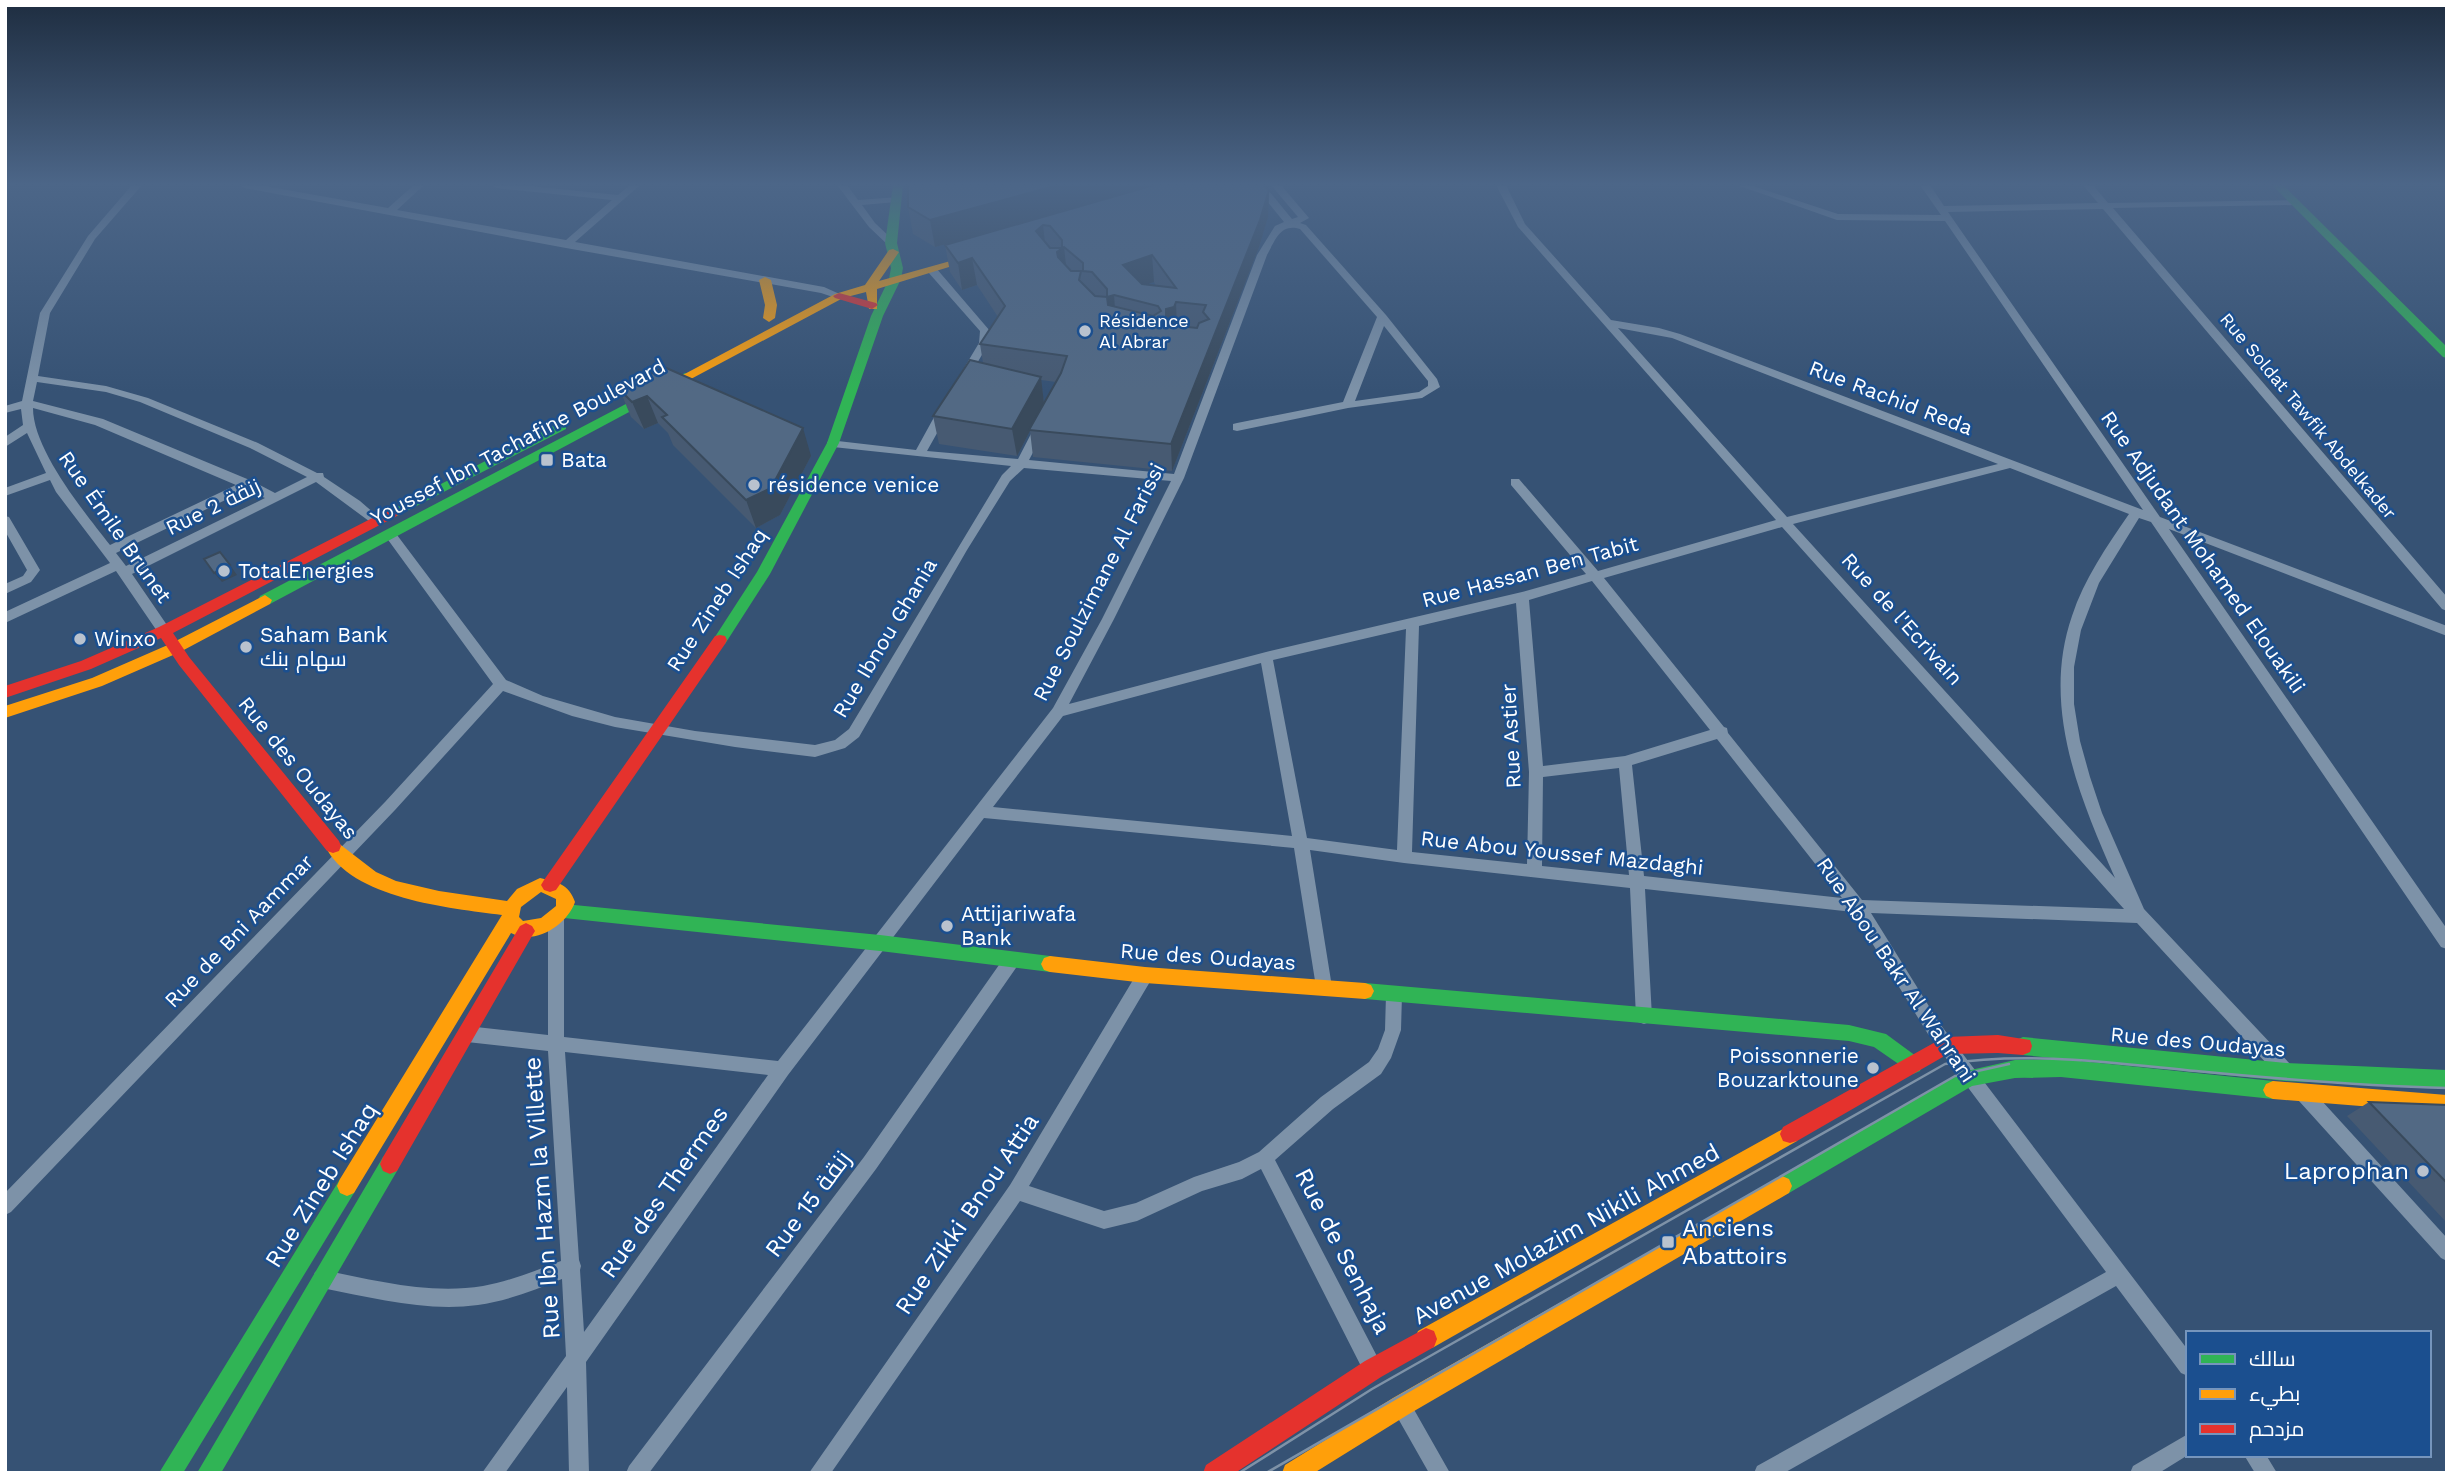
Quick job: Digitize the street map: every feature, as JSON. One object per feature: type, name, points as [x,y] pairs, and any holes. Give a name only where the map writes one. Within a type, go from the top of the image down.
[{"type":"street","name":"Rue Émile Brunet","points":[[81,254],[45,313],[27,403],[28,427],[51,475],[164,631]]},
{"type":"street","points":[[617,254],[824,290],[875,310]]},
{"type":"street","points":[[890,254],[894,260]]},
{"type":"street","name":"Rue Zineb Ishaq","points":[[550,885],[763,574],[833,443],[894,254]]},
{"type":"street","name":"Youssef Ibn Tachafine Boulevard","points":[[5,712],[97,682],[175,648],[874,279],[894,260],[936,254]]},
{"type":"street","name":"Youssef Ibn Tachafine Boulevard","points":[[894,260],[932,270],[971,254]]},
{"type":"street","name":"Rue Soulzimane Al Farissi","points":[[880,943],[1058,712],[1108,620],[1178,478],[1262,254]]},
{"type":"street","points":[[1237,427],[1348,405],[1422,395],[1433,387],[1433,381],[1329,254]]},
{"type":"street","name":"Rue de l'Ecrivain","points":[[1547,254],[2139,916],[2286,1072]]},
{"type":"street","name":"Rue Adjudant Mohamed Elouakili","points":[[1973,254],[2447,942]]},
{"type":"street","name":"Rue Soldat Tawfik Abdelkader","points":[[2147,254],[2447,606]]},
{"type":"street","points":[[2346,254],[2447,354]]},
{"type":"street","points":[[932,270],[985,331],[984,343],[958,388]]},
{"type":"street","name":"Rue Zineb Ishaq","points":[[874,279],[875,310]]},
{"type":"street","name":"Youssef Ibn Tachafine Boulevard","points":[[5,692],[86,664],[164,631],[824,290],[874,279]]},
{"type":"street","points":[[765,280],[771,304],[769,318]]},
{"type":"street","points":[[1348,405],[1382,317]]},
{"type":"street","name":"Rue Rachid Reda","points":[[1608,323],[1652,329],[1676,336],[2447,631]]},
{"type":"street","points":[[32,378],[106,389],[153,403],[282,457],[318,476],[377,521]]},
{"type":"street","points":[[919,454],[951,399]]},
{"type":"street","points":[[5,410],[27,403],[99,422],[276,498]]},
{"type":"street","name":"Rue Ibnou Ghania","points":[[501,684],[526,695],[654,731],[815,751],[830,749],[848,740],[868,711],[1006,478],[1021,464],[1044,421]]},
{"type":"street","points":[[5,443],[28,427]]},
{"type":"street","points":[[833,443],[919,454],[1178,478]]},
{"type":"street","name":"Rue Hassan Ben Tabit","points":[[1058,712],[1266,657],[1522,597],[1784,522],[2011,464]]},
{"type":"street","points":[[5,492],[51,475]]},
{"type":"street","name":"Rue 2 زنقة","points":[[5,618],[276,498],[318,476]]},
{"type":"street","name":"Rue Abou Bakr Al Wahrani","points":[[1515,482],[1722,733],[1857,906],[1969,1078],[2186,1363]]},
{"type":"street","points":[[107,552],[248,484]]},
{"type":"street","points":[[2136,512],[2104,558],[2089,589],[2074,630],[2068,688],[2072,744],[2093,806],[2139,916]]},
{"type":"street","points":[[5,520],[34,570],[27,579],[5,590]]},
{"type":"street","points":[[390,534],[501,684]]},
{"type":"street","name":"Rue Astier","points":[[1522,597],[1536,772],[1534,871]]},
{"type":"street","points":[[1404,857],[1413,623]]},
{"type":"street","name":"Rue des Oudayas","points":[[164,631],[341,856],[368,877],[395,890],[510,914]]},
{"type":"street","points":[[1266,657],[1301,843],[1324,987]]},
{"type":"street","name":"Rue de Bni Aammar","points":[[5,1206],[433,760],[501,684]]},
{"type":"street","points":[[1536,772],[1625,762],[1722,733]]},
{"type":"street","points":[[1625,762],[1637,883],[1644,1017]]},
{"type":"street","name":"Rue Abou Youssef Mazdaghi","points":[[982,812],[1301,843],[1404,857],[1857,906],[2139,916]]},
{"type":"street","points":[[540,885],[550,885],[557,886],[566,896],[560,915],[542,929],[526,931],[514,926],[510,914],[522,894],[540,885]]},
{"type":"street","name":"Rue Zineb Ishaq","points":[[170,1473],[510,914]]},
{"type":"street","name":"Rue des Oudayas","points":[[560,915],[880,943],[1145,975],[1324,987],[1849,1033],[1879,1040],[1913,1065]]},
{"type":"street","name":"Rue Ibn Hazm la Villette","points":[[560,915],[556,1045],[572,1266],[579,1473]]},
{"type":"street","points":[[208,1473],[526,931]]},
{"type":"street","name":"Rue des Thermes","points":[[492,1473],[782,1069],[880,943]]},
{"type":"street","name":"Rue 15 زنقة","points":[[636,1473],[870,1164],[1012,960]]},
{"type":"street","name":"Rue Zikki Bnou Attia","points":[[819,1473],[1016,1191],[1145,975]]},
{"type":"street","points":[[1016,1191],[1104,1220],[1137,1212],[1200,1183],[1242,1170],[1265,1158],[1327,1103],[1375,1068],[1385,1053],[1392,1030],[1394,995]]},
{"type":"street","points":[[1849,1033],[1874,1050],[1895,1075]]},
{"type":"street","points":[[467,1034],[782,1069]]},
{"type":"street","name":"Rue des Oudayas","points":[[1946,1046],[1998,1044],[2286,1072],[2447,1079]]},
{"type":"street","name":"Avenue Molazim Nikili Ahmed","points":[[1214,1473],[1373,1369],[1946,1046]]},
{"type":"street","name":"Rue des Oudayas","points":[[1969,1078],[2010,1067],[2054,1067],[2305,1095],[2447,1104]]},
{"type":"street","points":[[1293,1473],[1401,1406],[1969,1078]]},
{"type":"street","points":[[2305,1095],[2447,1252]]},
{"type":"street","name":"Rue de Senhaja","points":[[1265,1158],[1373,1369]]},
{"type":"street","points":[[322,1279],[434,1297],[468,1297],[518,1287],[572,1266]]},
{"type":"street","points":[[1764,1473],[2120,1274]]},
{"type":"street","points":[[1401,1406],[1440,1473]]},
{"type":"street","points":[[2140,1473],[2186,1445]]},
{"type":"street","points":[[2255,1457],[2267,1473]]},
{"type":"building","points":[[951,254],[1057,254],[1071,271],[1081,271],[1079,280],[1095,296],[1107,297],[1107,289],[1092,272],[1083,271],[1083,263],[1072,254],[1247,254],[1171,444],[1029,430],[1061,373],[1067,356],[980,344],[1005,306],[972,258],[958,263]],"holes":[[[1152,255],[1176,288],[1142,284],[1123,265]],[[1114,295],[1158,306],[1161,311],[1153,316],[1108,305],[1107,297]],[[1176,302],[1206,305],[1203,312],[1209,319],[1199,323],[1197,328],[1167,325],[1170,318],[1166,316],[1166,309],[1174,307]]]},
{"type":"building","points":[[970,360],[1041,377],[1012,429],[933,416]]},
{"type":"building","points":[[664,367],[803,428],[771,488],[746,500],[662,417],[667,415],[647,396],[632,402],[620,390]]},
{"type":"building","points":[[220,552],[230,565],[214,573],[204,559]]},
{"type":"building","points":[[2369,1102],[2447,1105],[2447,1183]]},
{"type":"tram line","points":[[1239,1473],[1372,1389],[1945,1064],[2039,1058],[2321,1082],[2447,1088]]},
{"type":"tram line","points":[[1266,1473],[1955,1076],[2009,1064]]},
{"type":"traffic: fast","points":[[720,640],[763,574],[833,443],[877,316],[895,279],[897,268],[894,254]]},
{"type":"traffic: fast","points":[[2346,254],[2447,354]]},
{"type":"traffic: fast","points":[[265,600],[685,377]]},
{"type":"traffic: fast","points":[[392,513],[561,426]]},
{"type":"traffic: fast","points":[[564,911],[880,943],[1050,964]]},
{"type":"traffic: fast","points":[[1365,991],[1849,1033],[1879,1040],[1913,1065]]},
{"type":"traffic: fast","points":[[2023,1046],[2286,1072],[2447,1079]]},
{"type":"traffic: fast","points":[[1782,1186],[1969,1078],[2015,1069],[2061,1068],[2273,1090]]},
{"type":"traffic: fast","points":[[208,1473],[390,1164]]},
{"type":"traffic: fast","points":[[170,1473],[347,1186]]},
{"type":"traffic: slow","points":[[873,307],[871,285],[892,254]]},
{"type":"traffic: slow","points":[[685,377],[839,296],[979,256]]},
{"type":"traffic: slow","points":[[765,280],[771,305],[769,318]]},
{"type":"traffic: slow","points":[[5,712],[97,682],[175,648],[265,600]]},
{"type":"traffic: slow","points":[[333,846],[350,864],[392,887],[439,899],[511,909]]},
{"type":"traffic: slow","points":[[540,885],[564,895],[566,902],[563,910],[546,924],[519,929],[510,920],[512,907],[523,894],[540,885]]},
{"type":"traffic: slow","points":[[347,1186],[510,920]]},
{"type":"traffic: slow","points":[[1050,964],[1145,975],[1365,991]]},
{"type":"traffic: slow","points":[[2273,1090],[2447,1104]]},
{"type":"traffic: slow","points":[[1426,1339],[1790,1134]]},
{"type":"traffic: slow","points":[[1293,1473],[1401,1406],[1782,1186]]},
{"type":"traffic: jam","points":[[839,296],[872,305]]},
{"type":"traffic: jam","points":[[5,692],[86,665],[164,631],[392,513]]},
{"type":"traffic: jam","points":[[164,631],[184,661],[333,846]]},
{"type":"traffic: jam","points":[[550,885],[720,640]]},
{"type":"traffic: jam","points":[[390,1164],[526,931]]},
{"type":"traffic: jam","points":[[1790,1134],[1946,1046],[2023,1046]]},
{"type":"traffic: jam","points":[[1214,1473],[1373,1369],[1426,1339]]},
{"type":"place","name":"Résidence Al Abrar","points":[[1085,331]]},
{"type":"place","name":"Bata","points":[[547,460]]},
{"type":"place","name":"résidence venice","points":[[754,485]]},
{"type":"place","name":"TotalEnergies","points":[[224,571]]},
{"type":"place","name":"Winxo","points":[[80,639]]},
{"type":"place","name":"Saham Bank سهام بنك","points":[[246,647]]},
{"type":"place","name":"Attijariwafa Bank","points":[[947,926]]},
{"type":"place","name":"Poissonnerie Bouzarktoune","points":[[1873,1068]]},
{"type":"place","name":"Laprophan","points":[[2423,1171]]},
{"type":"place","name":"Anciens Abattoirs","points":[[1668,1242]]}]
